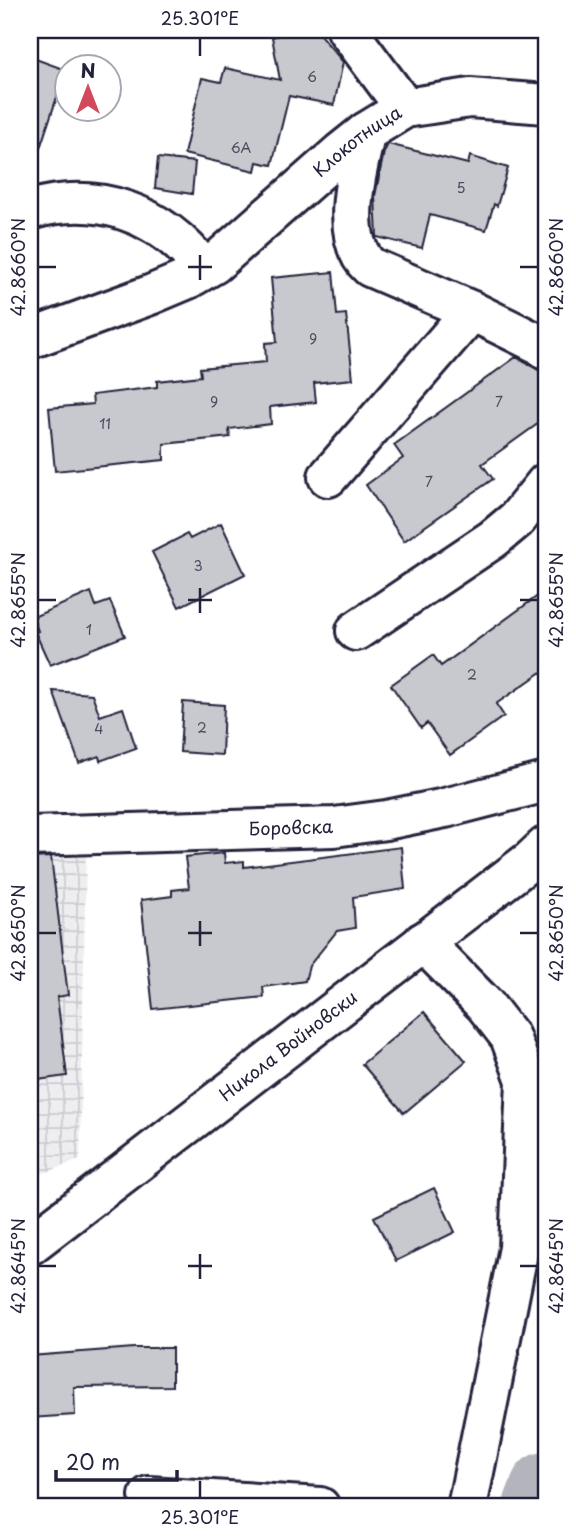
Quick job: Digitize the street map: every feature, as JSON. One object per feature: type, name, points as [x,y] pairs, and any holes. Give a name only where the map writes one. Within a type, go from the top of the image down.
[{"type":"street","points":[[347,30],[405,108]]},
{"type":"street","name":"Клокотница","points":[[30,339],[150,295],[214,264],[341,152],[366,132],[405,108],[470,98],[546,104]]},
{"type":"street","points":[[366,132],[358,166],[353,210],[353,231],[362,260],[370,268],[472,311],[546,350]]},
{"type":"street","points":[[30,210],[51,204],[76,202],[117,209],[150,220],[188,249],[204,270]]},
{"type":"street","points":[[328,477],[472,311]]},
{"type":"street","points":[[356,631],[493,538],[517,519],[546,483]]},
{"type":"street","name":"Боровска","points":[[30,836],[334,827],[445,808],[546,782]]},
{"type":"street","name":"Никола Войновски","points":[[30,1245],[423,942],[541,861]]},
{"type":"street","points":[[423,942],[485,1005],[510,1037],[526,1080],[519,1248],[467,1507]]},
{"type":"street","points":[[149,1496],[320,1507]]},
{"type":"shaded area","points":[[86,851],[80,1160],[30,1178],[30,853]]},
{"type":"building","points":[[297,30],[316,30],[343,62],[334,105],[289,96],[272,165],[257,162],[255,171],[184,154],[202,78],[221,82],[225,68],[280,80],[272,37]]},
{"type":"building","points":[[30,57],[52,65],[52,112],[35,163],[30,162]]},
{"type":"building","points":[[388,144],[468,164],[470,156],[508,168],[497,206],[494,204],[486,230],[430,215],[422,248],[377,237],[375,196]]},
{"type":"building","points":[[158,158],[195,162],[192,194],[155,188]]},
{"type":"building","points":[[333,272],[337,315],[346,314],[353,379],[314,383],[316,402],[270,407],[271,424],[229,429],[230,437],[164,444],[164,460],[55,471],[49,408],[93,404],[92,395],[157,387],[157,381],[201,376],[200,368],[266,362],[265,343],[277,342],[271,278]]},
{"type":"building","points":[[516,357],[540,371],[546,371],[546,418],[482,464],[493,479],[404,541],[366,485],[403,458],[394,445]]},
{"type":"building","points":[[221,523],[245,574],[179,607],[152,552],[187,534],[190,539]]},
{"type":"building","points":[[546,590],[546,669],[496,704],[504,716],[450,755],[427,723],[421,728],[391,685],[433,655],[441,666]]},
{"type":"building","points":[[91,592],[96,606],[110,601],[125,636],[50,665],[35,632],[38,631],[33,617]]},
{"type":"building","points":[[53,691],[92,694],[100,716],[123,708],[136,748],[100,761],[99,756],[79,763]]},
{"type":"building","points":[[183,702],[224,705],[222,755],[180,752]]},
{"type":"building","points":[[401,847],[405,889],[353,897],[355,928],[337,931],[309,966],[305,981],[263,987],[264,997],[153,1009],[141,900],[172,896],[172,890],[189,888],[185,857],[224,853],[225,863],[244,861],[244,867]]},
{"type":"building","points":[[51,857],[68,995],[57,997],[67,1076],[30,1081],[30,858]]},
{"type":"building","points":[[424,1012],[466,1061],[404,1113],[362,1064]]},
{"type":"building","points":[[434,1188],[455,1232],[396,1261],[374,1217]]},
{"type":"building","points":[[134,1348],[172,1348],[172,1386],[74,1387],[75,1415],[30,1418],[30,1356]]},
{"type":"waterway","points":[[539,1507],[546,1488]]}]
